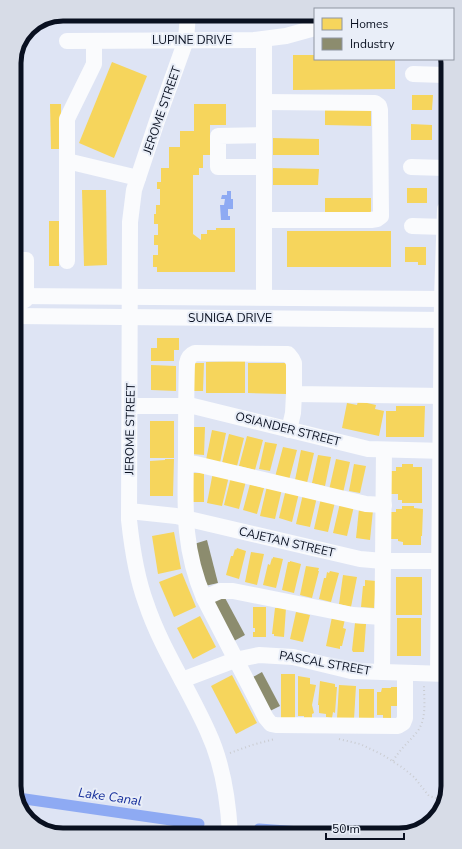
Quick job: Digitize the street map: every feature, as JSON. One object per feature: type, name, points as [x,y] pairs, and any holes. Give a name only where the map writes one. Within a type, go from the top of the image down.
[{"type":"street","name":"JEROME STREET","points":[[187,21],[186,40],[134,190],[130,222],[129,511],[131,544],[146,603],[154,625],[209,733],[218,758],[224,783],[229,812],[230,828]]},
{"type":"street","name":"LUPINE DRIVE","points":[[67,41],[264,39],[286,36],[314,28]]},
{"type":"street","points":[[264,39],[264,297]]},
{"type":"street","points":[[66,261],[66,119],[94,64],[94,41]]},
{"type":"street","points":[[413,74],[441,75]]},
{"type":"street","points":[[264,102],[375,103],[379,106],[381,216],[377,220],[264,220]]},
{"type":"street","points":[[264,135],[218,136],[218,167],[264,167]]},
{"type":"street","points":[[66,161],[138,178]]},
{"type":"street","points":[[411,167],[441,168]]},
{"type":"street","points":[[412,226],[441,227]]},
{"type":"street","points":[[21,260],[26,260],[21,287]]},
{"type":"street","name":"SUNIGA DRIVE","points":[[21,298],[130,296],[441,299]]},
{"type":"street","name":"SUNIGA DRIVE","points":[[21,316],[441,320]]},
{"type":"street","points":[[289,430],[293,413],[294,363],[288,354],[195,353],[191,354],[188,358],[186,405],[186,534],[191,562],[197,583],[204,598],[235,660],[266,718],[271,724],[398,726],[403,723],[405,718],[406,673]]},
{"type":"street","points":[[294,394],[441,396]]},
{"type":"street","name":"OSIANDER STREET","points":[[130,406],[186,405],[368,449],[441,451]]},
{"type":"street","points":[[382,672],[384,450]]},
{"type":"street","points":[[186,463],[196,464],[366,504],[384,505]]},
{"type":"street","name":"CAJETAN STREET","points":[[129,511],[176,516],[360,559],[383,561],[441,561]]},
{"type":"street","points":[[204,598],[220,591],[233,591],[353,615],[382,617]]},
{"type":"street","name":"PASCAL STREET","points":[[182,680],[235,660],[259,655],[293,657],[351,670],[441,674]]},
{"type":"path","points":[[218,758],[252,745],[276,739]]},
{"type":"path","points":[[337,739],[360,744],[383,755],[404,768],[414,777],[429,796],[439,799]]},
{"type":"water","points":[[227,191],[231,191],[233,209],[228,209],[228,216],[230,216],[230,220],[221,220],[220,205],[224,205],[225,199],[221,199],[222,195],[227,195]]},
{"type":"building: Homes","points":[[293,55],[314,55],[314,60],[395,60],[395,89],[293,90]]},
{"type":"building: Homes","points":[[112,62],[147,76],[114,158],[79,143]]},
{"type":"building: Homes","points":[[412,95],[433,95],[432,110],[412,110]]},
{"type":"building: Homes","points":[[50,104],[61,104],[61,149],[51,149]]},
{"type":"building: Homes","points":[[194,104],[226,104],[226,125],[210,125],[210,155],[203,155],[203,168],[199,168],[199,175],[193,175],[193,234],[201,240],[201,234],[207,234],[207,230],[216,230],[216,228],[235,228],[235,272],[157,272],[157,267],[153,267],[153,255],[158,255],[158,245],[154,245],[154,235],[158,235],[158,224],[154,224],[154,214],[156,214],[156,205],[160,205],[160,189],[157,189],[157,182],[161,182],[161,168],[169,168],[169,147],[180,147],[180,131],[194,131]]},
{"type":"building: Homes","points":[[325,108],[371,109],[371,126],[325,125]]},
{"type":"building: Homes","points":[[411,124],[432,125],[432,140],[411,140]]},
{"type":"building: Homes","points":[[273,138],[319,139],[319,155],[273,155]]},
{"type":"building: Homes","points":[[273,168],[319,169],[318,185],[273,185]]},
{"type":"building: Homes","points":[[407,188],[427,188],[427,203],[407,203]]},
{"type":"building: Homes","points":[[82,190],[106,190],[107,265],[84,266]]},
{"type":"building: Homes","points":[[325,198],[371,198],[371,215],[325,214]]},
{"type":"building: Homes","points":[[49,221],[59,221],[59,266],[49,266]]},
{"type":"building: Homes","points":[[287,231],[391,231],[391,267],[287,267]]},
{"type":"building: Homes","points":[[405,247],[426,247],[426,265],[418,265],[418,262],[405,262]]},
{"type":"building: Homes","points":[[157,338],[179,338],[179,350],[174,350],[174,361],[151,361],[151,348],[157,348]]},
{"type":"building: Homes","points":[[245,361],[245,393],[206,393],[206,362]]},
{"type":"building: Homes","points":[[192,363],[204,363],[203,391],[191,391]]},
{"type":"building: Homes","points":[[248,363],[287,363],[286,394],[248,393]]},
{"type":"building: Homes","points":[[151,365],[176,366],[176,391],[151,390]]},
{"type":"building: Homes","points":[[358,401],[376,405],[375,409],[384,411],[379,436],[342,428],[347,403],[357,405]]},
{"type":"building: Homes","points":[[396,406],[425,406],[424,437],[386,437],[386,411],[396,411]]},
{"type":"building: Homes","points":[[150,421],[174,421],[174,458],[150,458]]},
{"type":"building: Homes","points":[[191,427],[205,427],[204,455],[191,454]]},
{"type":"building: Homes","points":[[212,430],[226,433],[220,463],[206,460]]},
{"type":"building: Homes","points":[[229,434],[244,438],[237,466],[222,463]]},
{"type":"building: Homes","points":[[247,436],[263,440],[255,470],[239,466]]},
{"type":"building: Homes","points":[[265,442],[277,444],[270,471],[259,469]]},
{"type":"building: Homes","points":[[283,447],[297,450],[289,480],[275,477]]},
{"type":"building: Homes","points":[[301,450],[314,453],[307,483],[295,480]]},
{"type":"building: Homes","points":[[318,455],[331,457],[325,486],[312,483]]},
{"type":"building: Homes","points":[[174,459],[173,496],[150,496],[150,461]]},
{"type":"building: Homes","points":[[336,459],[350,462],[343,493],[329,490]]},
{"type":"building: Homes","points":[[354,464],[366,466],[360,493],[349,491]]},
{"type":"building: Homes","points":[[402,464],[413,464],[413,467],[422,467],[422,503],[402,503],[402,500],[398,500],[398,494],[390,494],[390,471],[396,471],[396,467],[402,467]]},
{"type":"building: Homes","points":[[213,472],[229,476],[222,506],[207,503]]},
{"type":"building: Homes","points":[[191,473],[204,473],[204,502],[191,502]]},
{"type":"building: Homes","points":[[231,477],[246,481],[239,509],[224,505]]},
{"type":"building: Homes","points":[[250,484],[264,488],[257,514],[243,510]]},
{"type":"building: Homes","points":[[267,486],[282,489],[275,519],[260,516]]},
{"type":"building: Homes","points":[[286,489],[299,493],[292,522],[279,518]]},
{"type":"building: Homes","points":[[303,494],[317,497],[310,527],[296,524]]},
{"type":"building: Homes","points":[[321,498],[335,502],[328,532],[314,529]]},
{"type":"building: Homes","points":[[340,503],[354,506],[347,536],[333,533]]},
{"type":"building: Homes","points":[[402,506],[414,506],[414,508],[423,509],[421,545],[403,545],[403,542],[398,541],[398,539],[389,539],[390,512],[396,512],[396,509],[402,509]]},
{"type":"building: Homes","points":[[359,509],[373,510],[370,540],[356,538]]},
{"type":"building: Homes","points":[[174,532],[181,569],[158,574],[152,536]]},
{"type":"building: Homes","points":[[237,548],[246,551],[239,579],[226,575],[231,556],[233,556],[235,549],[236,550]]},
{"type":"building: Homes","points":[[251,552],[264,554],[257,585],[245,582]]},
{"type":"building: Homes","points":[[273,557],[283,559],[276,588],[263,585],[268,564],[270,565]]},
{"type":"building: Homes","points":[[290,561],[301,564],[294,593],[282,590],[288,562]]},
{"type":"building: Homes","points":[[306,566],[319,568],[312,598],[300,595]]},
{"type":"building: Homes","points":[[330,571],[339,573],[331,602],[319,599],[324,578],[326,578],[327,572],[329,573]]},
{"type":"building: Homes","points":[[182,573],[196,607],[174,617],[159,582]]},
{"type":"building: Homes","points":[[343,575],[357,577],[351,607],[339,604]]},
{"type":"building: Homes","points":[[396,577],[422,577],[422,615],[396,615]]},
{"type":"building: Homes","points":[[365,580],[376,581],[374,608],[361,607]]},
{"type":"building: Homes","points":[[253,607],[266,607],[266,637],[253,637],[255,628],[253,628]]},
{"type":"building: Homes","points":[[275,608],[286,608],[284,637],[274,636],[274,634],[272,634]]},
{"type":"building: Homes","points":[[296,612],[310,615],[303,642],[290,639]]},
{"type":"building: Homes","points":[[200,616],[216,647],[193,659],[177,628]]},
{"type":"building: Homes","points":[[332,617],[345,619],[343,628],[346,629],[340,649],[326,646]]},
{"type":"building: Homes","points":[[397,618],[421,618],[421,656],[397,656]]},
{"type":"building: Homes","points":[[355,623],[366,624],[364,652],[353,652],[352,650]]},
{"type":"building: Homes","points":[[281,674],[295,674],[295,718],[281,718]]},
{"type":"building: Homes","points":[[232,675],[257,723],[236,734],[211,686]]},
{"type":"building: Homes","points":[[298,676],[310,678],[310,684],[316,685],[312,705],[314,713],[312,714],[312,719],[304,718],[304,716],[298,716]]},
{"type":"building: Homes","points":[[320,681],[335,684],[335,687],[337,687],[335,713],[333,712],[332,718],[326,717],[326,714],[319,713],[318,705]]},
{"type":"building: Homes","points":[[339,685],[356,686],[354,719],[337,718]]},
{"type":"building: Homes","points":[[398,687],[398,706],[391,706],[391,719],[383,719],[383,715],[377,715],[377,692],[381,692],[382,688]]},
{"type":"building: Homes","points":[[359,689],[374,689],[374,718],[359,718]]},
{"type":"building: Industry","points":[[207,540],[218,583],[205,586],[194,544]]},
{"type":"building: Industry","points":[[224,596],[245,635],[234,641],[213,602]]},
{"type":"building: Industry","points":[[262,672],[280,706],[270,711],[253,677]]},
{"type":"waterway","name":"Lake Canal","points":[[23,799],[199,824]]}]
